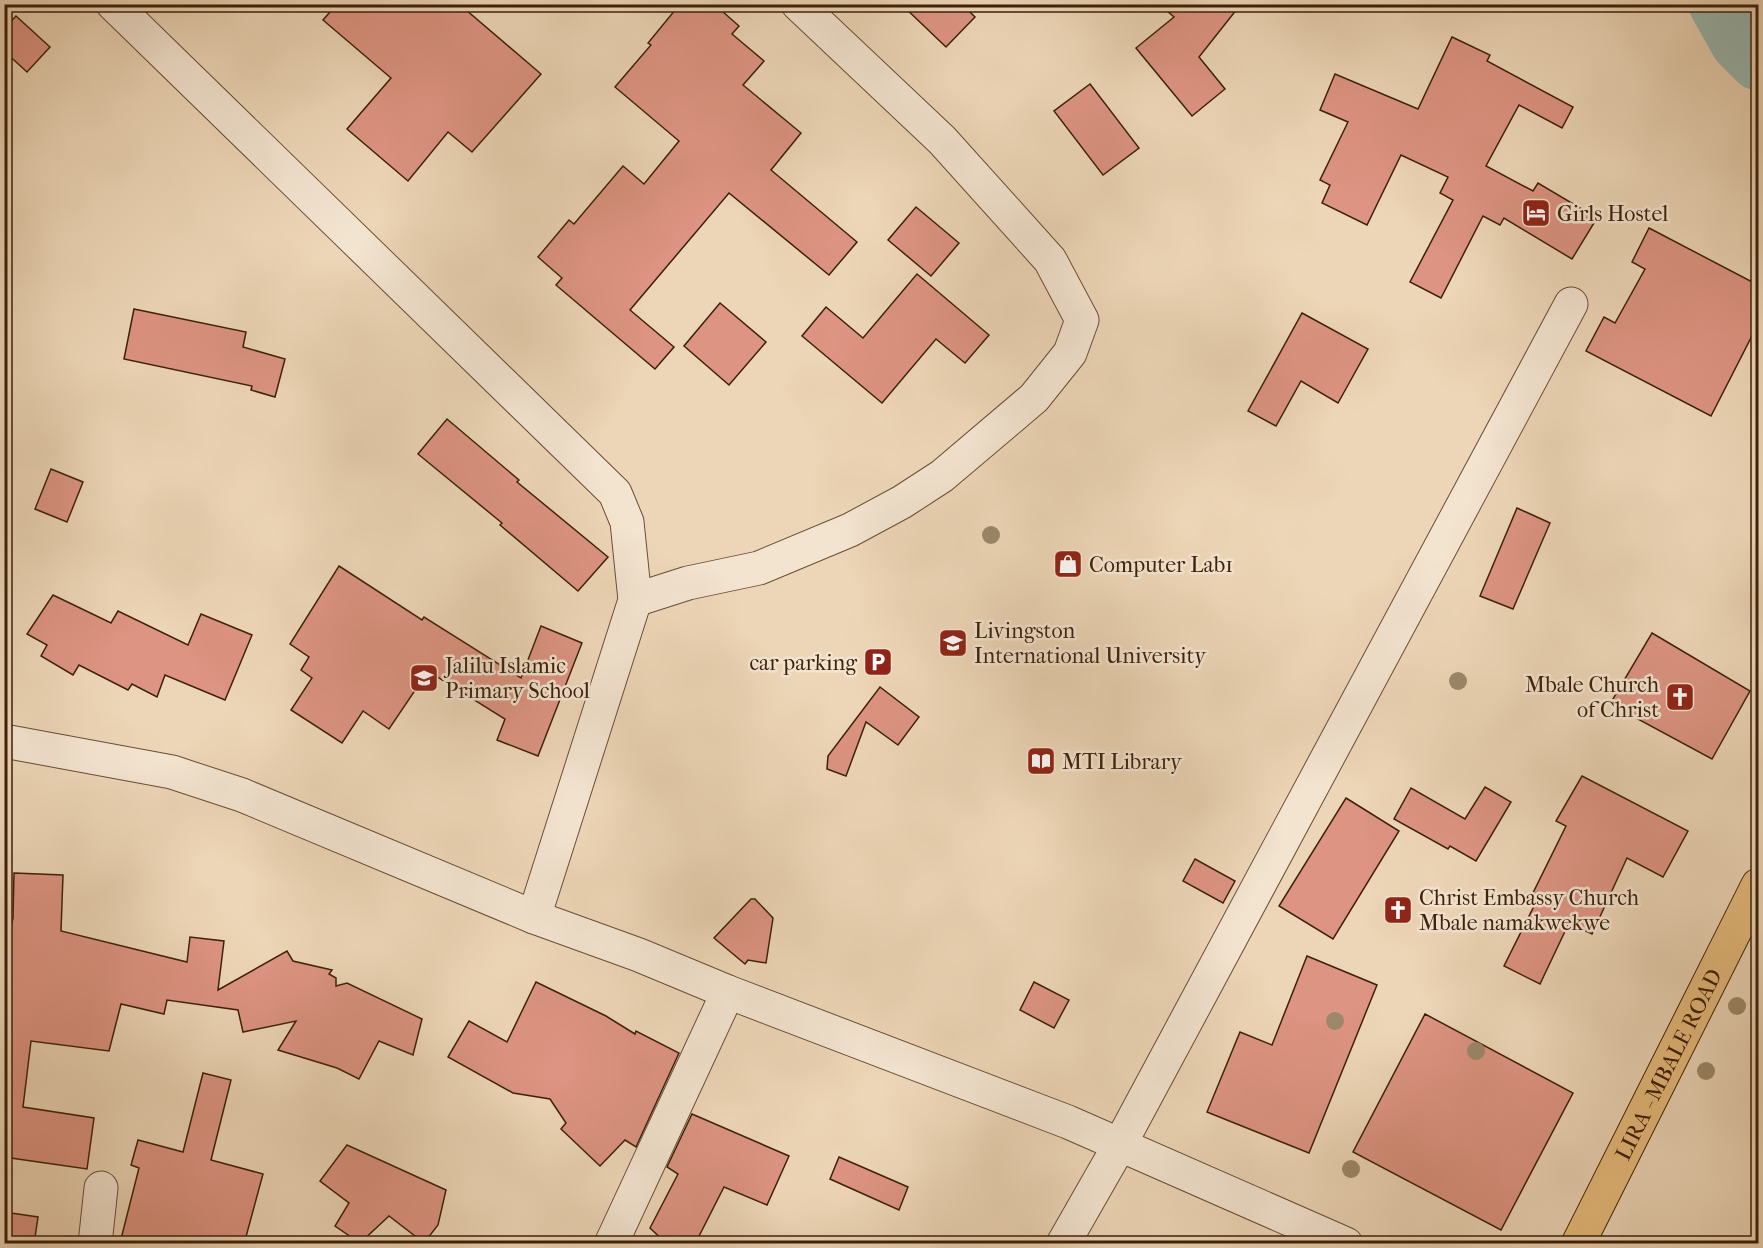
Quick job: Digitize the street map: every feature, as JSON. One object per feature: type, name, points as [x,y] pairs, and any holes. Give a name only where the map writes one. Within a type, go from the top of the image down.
[{"type":"main road","name":"LIRA - MBALE ROAD","points":[[1578,1244],[1758,885]]},
{"type":"street","points":[[113,4],[615,493],[627,522],[635,600],[534,917]]},
{"type":"street","points":[[635,600],[688,583],[759,568],[850,530],[902,502],[942,476],[1034,398],[1070,353],[1082,320],[1050,260],[942,140],[798,4]]},
{"type":"street","points":[[1063,1244],[1119,1146],[1571,304]]},
{"type":"street","points":[[4,741],[172,772],[242,795],[534,917],[639,955],[728,992],[1036,1110],[1346,1244]]},
{"type":"street","points":[[611,1244],[728,992]]},
{"type":"street","points":[[95,1244],[101,1188]]},
{"type":"building","points":[[337,4],[459,4],[541,74],[472,152],[448,132],[408,181],[347,129],[391,78],[323,20]]},
{"type":"building","points":[[680,4],[714,4],[739,26],[732,34],[764,61],[743,85],[801,133],[771,170],[857,242],[829,275],[729,193],[630,310],[674,347],[655,369],[556,285],[562,278],[538,257],[569,220],[574,224],[623,166],[644,184],[679,141],[615,87],[651,45],[648,43]]},
{"type":"building","points":[[901,4],[962,4],[975,17],[946,47]]},
{"type":"building","points":[[1159,4],[1241,4],[1199,57],[1225,89],[1192,116],[1136,48],[1174,17]]},
{"type":"building","points":[[16,16],[50,47],[27,72],[4,51],[4,29]]},
{"type":"building","points":[[1452,37],[1490,55],[1487,61],[1573,107],[1562,128],[1519,105],[1486,166],[1533,191],[1538,183],[1597,218],[1572,259],[1504,218],[1500,225],[1483,216],[1441,298],[1410,282],[1453,200],[1440,193],[1448,177],[1401,155],[1367,225],[1322,203],[1330,185],[1320,180],[1348,122],[1320,110],[1335,74],[1418,109]]},
{"type":"building","points":[[1090,84],[1139,148],[1103,175],[1054,111]]},
{"type":"building","points":[[916,207],[959,243],[931,276],[888,240]]},
{"type":"building","points":[[1649,228],[1758,285],[1758,324],[1711,416],[1586,351],[1604,317],[1615,323],[1645,269],[1632,262]]},
{"type":"building","points":[[917,274],[989,335],[965,363],[936,339],[882,403],[802,336],[826,307],[863,338]]},
{"type":"building","points":[[720,303],[766,342],[729,385],[684,346]]},
{"type":"building","points":[[134,309],[246,332],[243,347],[285,359],[275,397],[251,390],[252,386],[124,359]]},
{"type":"building","points":[[1302,313],[1368,349],[1338,403],[1301,381],[1276,426],[1248,411]]},
{"type":"building","points":[[447,419],[519,480],[517,482],[608,557],[578,591],[500,525],[502,523],[418,454]]},
{"type":"building","points":[[51,469],[83,482],[67,522],[35,509]]},
{"type":"building","points":[[1517,508],[1550,523],[1513,609],[1480,596]]},
{"type":"building","points":[[339,566],[422,620],[424,617],[521,678],[541,626],[582,643],[538,756],[497,740],[505,719],[428,671],[389,729],[363,711],[342,743],[291,710],[312,678],[301,670],[309,657],[290,644]]},
{"type":"building","points":[[53,595],[111,623],[118,611],[188,645],[201,614],[252,635],[225,700],[165,675],[157,697],[132,684],[128,690],[79,665],[73,675],[41,656],[47,645],[27,634]]},
{"type":"building","name":"Mbale Church of Christ","points":[[1652,633],[1750,691],[1712,759],[1610,704]]},
{"type":"building","points":[[880,687],[919,717],[898,745],[866,722],[846,776],[827,769],[828,756]]},
{"type":"building","points":[[1582,776],[1688,831],[1663,877],[1627,858],[1592,934],[1569,923],[1540,984],[1504,966],[1534,906],[1528,903],[1566,826],[1556,821]]},
{"type":"building","points":[[1485,787],[1511,802],[1476,861],[1450,846],[1448,849],[1394,819],[1411,788],[1465,819]]},
{"type":"building","points":[[1346,798],[1399,831],[1333,939],[1279,906]]},
{"type":"building","points":[[1195,859],[1235,881],[1223,903],[1183,881]]},
{"type":"building","points":[[14,873],[63,875],[61,931],[187,962],[190,937],[224,941],[218,990],[287,951],[293,961],[332,970],[329,974],[336,978],[336,986],[347,983],[422,1019],[413,1055],[379,1041],[359,1079],[337,1068],[278,1050],[296,1021],[243,1032],[238,1010],[167,1000],[164,1014],[121,1004],[109,1051],[31,1041],[23,1107],[94,1118],[87,1169],[4,1157],[4,959],[13,918]]},
{"type":"building","points":[[751,899],[755,899],[773,918],[766,963],[748,960],[745,964],[714,938]]},
{"type":"building","points":[[1307,956],[1377,985],[1309,1153],[1207,1112],[1240,1032],[1272,1045]]},
{"type":"building","points":[[536,982],[606,1016],[635,1034],[636,1031],[679,1053],[636,1147],[625,1140],[600,1166],[561,1129],[566,1123],[550,1099],[513,1093],[448,1057],[469,1021],[507,1042]]},
{"type":"building","points":[[1034,982],[1069,1000],[1054,1028],[1020,1010]]},
{"type":"building","points":[[1425,1014],[1573,1093],[1501,1230],[1353,1152]]},
{"type":"building","points":[[203,1073],[231,1080],[211,1160],[263,1174],[244,1244],[141,1244],[121,1239],[139,1168],[131,1165],[138,1140],[183,1152]]},
{"type":"building","points":[[692,1114],[789,1156],[767,1205],[724,1187],[695,1244],[667,1244],[650,1228],[678,1174],[667,1167]]},
{"type":"building","points":[[347,1145],[446,1190],[438,1225],[424,1243],[389,1216],[360,1243],[335,1226],[349,1203],[320,1181]]},
{"type":"building","points":[[839,1157],[908,1187],[899,1210],[830,1179]]},
{"type":"building","points":[[4,1212],[38,1217],[34,1244],[4,1244]]},
{"type":"waterway","points":[[1717,4],[1739,43],[1758,62]]},
{"type":"place","name":"Girls Hostel","points":[[1536,213]]},
{"type":"place","name":"Computer Lab1","points":[[1068,564]]},
{"type":"place","name":"Livingston International University","points":[[953,643]]},
{"type":"place","name":"car parking","points":[[878,662]]},
{"type":"place","name":"Jalilu Islamic Primary School","points":[[424,678]]},
{"type":"place","name":"Mbale Church of Christ","points":[[1680,697]]},
{"type":"place","name":"MTI Library","points":[[1041,761]]},
{"type":"place","name":"Christ Embassy Church Mbale namakwekwe","points":[[1398,910]]}]
